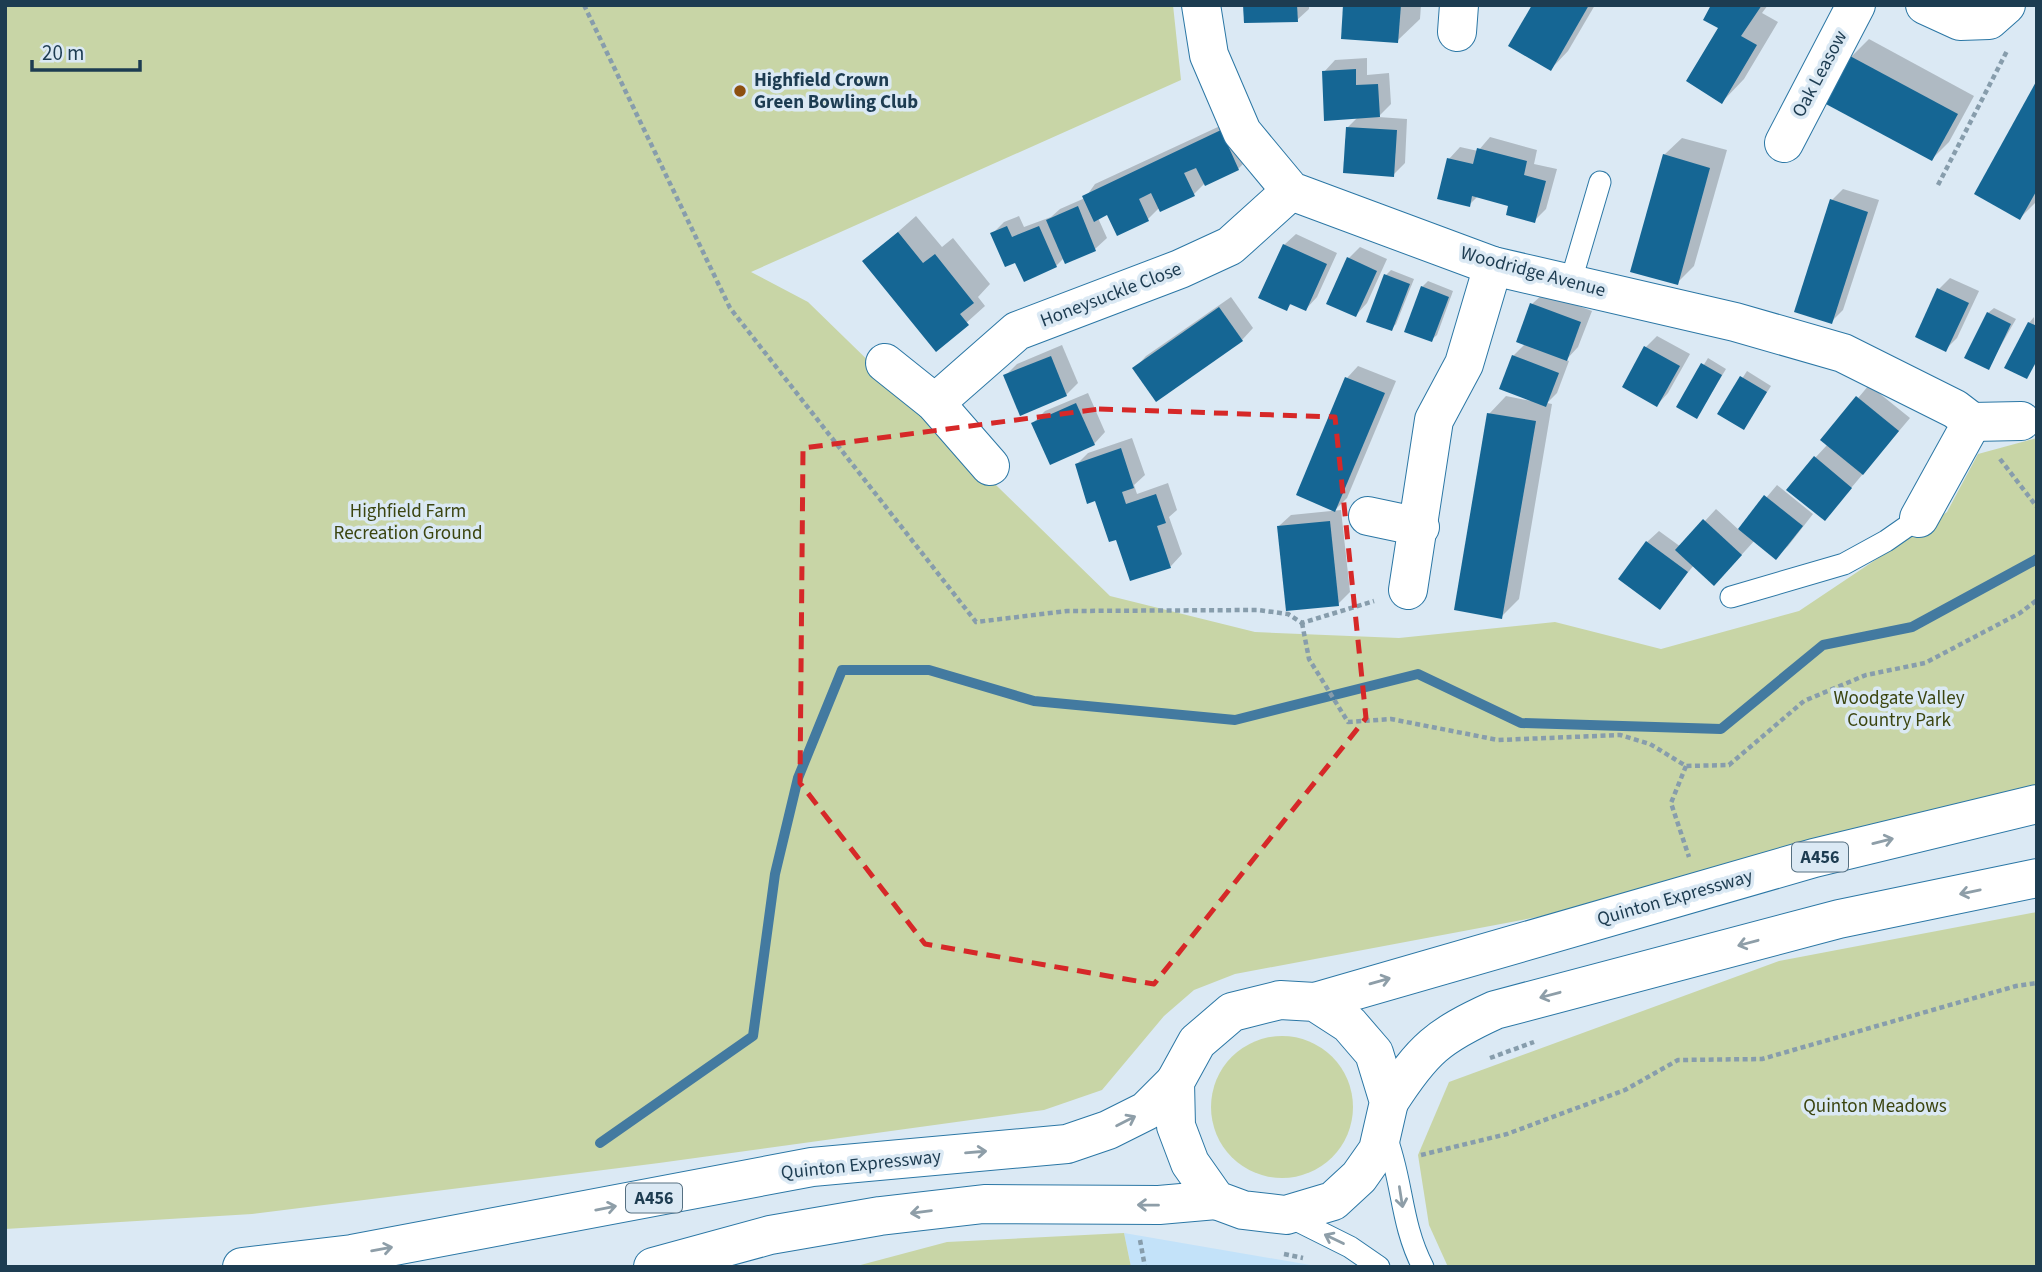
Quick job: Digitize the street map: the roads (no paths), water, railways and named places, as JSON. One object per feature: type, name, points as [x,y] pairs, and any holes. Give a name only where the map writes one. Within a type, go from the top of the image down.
[{"type":"main road","name":"Woodridge Avenue","points":[[1201,5],[1209,55],[1242,132],[1291,191],[1493,266],[1735,322],[1843,353],[1955,409],[1972,422]]},
{"type":"main road","name":"Oak Leasow","points":[[1784,143],[1856,5]]},
{"type":"main road","points":[[1925,5],[1960,21],[1998,13]]},
{"type":"main road","name":"Honeysuckle Close","points":[[935,403],[1017,331],[1180,269],[1230,246],[1291,191]]},
{"type":"main road","points":[[1408,590],[1420,527],[1434,420],[1464,363],[1493,266]]},
{"type":"main road","points":[[885,363],[935,403],[990,466]]},
{"type":"main road","points":[[1919,518],[1972,422],[2021,421]]},
{"type":"main road","points":[[1368,516],[1420,527]]},
{"type":"main road","name":"Quinton Expressway","points":[[1315,1002],[1814,858],[2037,804]]},
{"type":"main road","points":[[653,1267],[770,1235],[880,1216],[984,1204],[1159,1205],[1216,1200],[1243,1210],[1286,1215],[1333,1200],[1359,1177],[1397,1126],[1413,1064],[1430,1045],[1454,1029],[1495,1010],[1839,919],[2037,878]]},
{"type":"main road","points":[[1216,1200],[1190,1163],[1176,1126],[1175,1082],[1196,1042],[1232,1012],[1280,1000],[1315,1002],[1349,1024],[1374,1053],[1397,1126]]},
{"type":"main road","name":"Quinton Expressway","points":[[242,1267],[352,1254],[812,1167],[1068,1144],[1108,1130],[1146,1111],[1175,1082]]},
{"type":"lane","points":[[1570,284],[1600,182]]},
{"type":"lane","points":[[1731,597],[1844,564],[1886,541],[1919,518]]},
{"type":"lane","points":[[1397,1126],[1396,1162],[1409,1241],[1423,1267]]},
{"type":"lane","points":[[1286,1215],[1350,1247],[1379,1267]]},
{"type":"waterway","points":[[600,1143],[753,1036],[775,874],[798,778],[842,670],[929,670],[1034,701],[1235,720],[1418,674],[1521,723],[1721,729],[1823,645],[1912,627],[2037,559]]},
{"type":"place","name":"Highfield Crown Green Bowling Club","points":[[740,91]]},
{"type":"park label","name":"Highfield Farm Recreation Ground","points":[[408,522]]},
{"type":"park label","name":"Woodgate Valley Country Park","points":[[1899,709]]},
{"type":"park label","name":"Quinton Meadows","points":[[1875,1106]]}]
